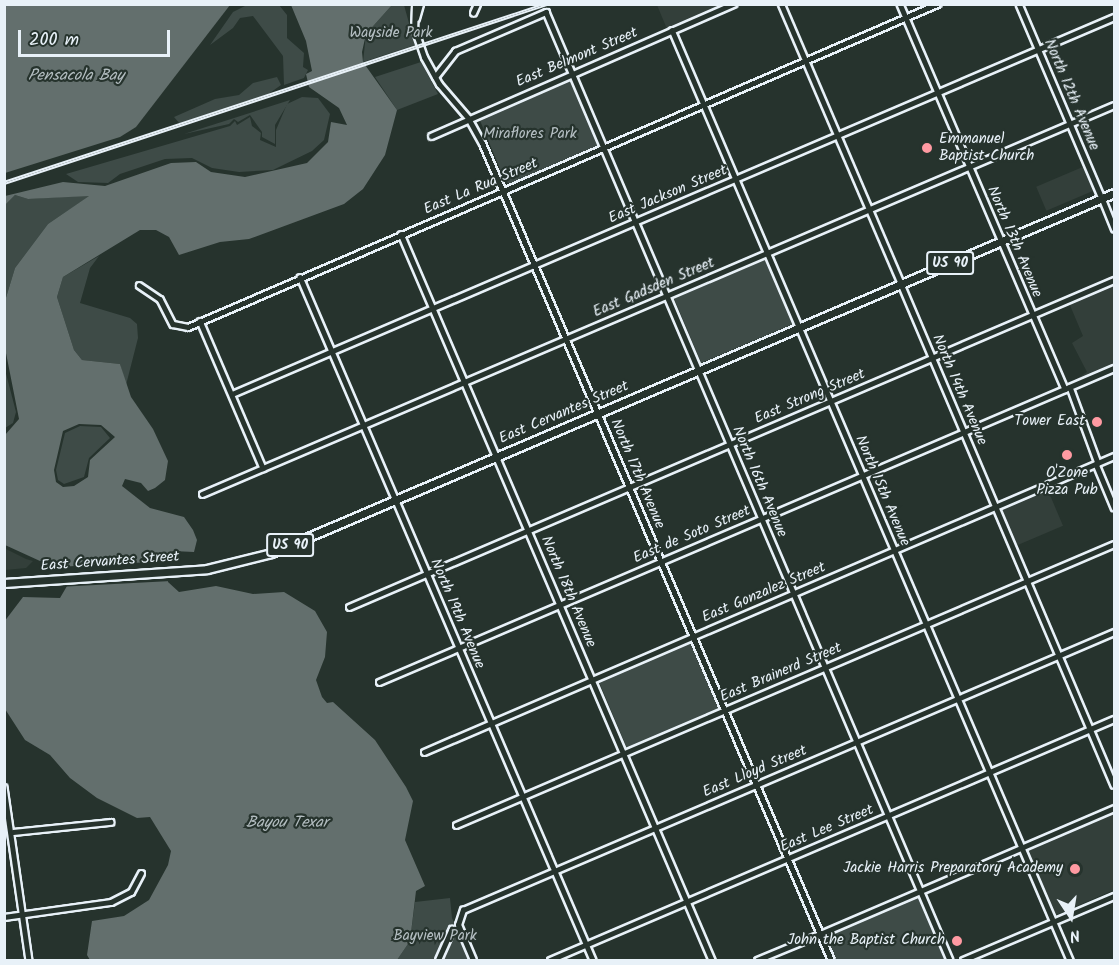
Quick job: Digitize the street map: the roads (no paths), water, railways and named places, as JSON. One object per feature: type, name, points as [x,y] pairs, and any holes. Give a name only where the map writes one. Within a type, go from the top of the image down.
[{"type":"main road","name":"East Cervantes Street","points":[[4,583],[179,571],[224,566],[261,556],[1114,193]]},
{"type":"street","name":"North 17th Avenue","points":[[415,4],[414,28],[435,77],[468,118],[502,190],[831,960]]},
{"type":"street","points":[[414,28],[420,4]]},
{"type":"street","points":[[473,13],[477,4]]},
{"type":"street","name":"East Belmont Street","points":[[431,136],[733,4]]},
{"type":"street","name":"North 14th Avenue","points":[[782,4],[1114,784]]},
{"type":"street","name":"North 13th Avenue","points":[[900,4],[1032,315],[1067,388],[1114,507]]},
{"type":"street","name":"East La Rua Street","points":[[200,321],[937,4]]},
{"type":"street","name":"North 12th Avenue","points":[[1019,4],[1114,229]]},
{"type":"street","name":"North 16th Avenue","points":[[435,77],[455,51],[546,12],[950,960]]},
{"type":"street","name":"East Jackson Street","points":[[232,394],[1114,17]]},
{"type":"street","name":"North 15th Avenue","points":[[672,30],[1070,960]]},
{"type":"street","name":"East Gadsden Street","points":[[202,494],[1114,105]]},
{"type":"street","name":"North 18th Avenue","points":[[401,234],[712,960]]},
{"type":"street","name":"North 19th Avenue","points":[[300,277],[593,960]]},
{"type":"street","name":"East Strong Street","points":[[349,607],[1114,280]]},
{"type":"street","points":[[139,285],[160,299],[176,326],[188,327],[200,321],[263,468]]},
{"type":"street","name":"East de Soto Street","points":[[379,682],[1114,368]]},
{"type":"street","name":"East Gonzalez Street","points":[[424,752],[1114,456]]},
{"type":"street","name":"East Brainerd Street","points":[[456,825],[1114,544]]},
{"type":"street","name":"East Lloyd Street","points":[[438,960],[452,929],[460,928],[458,916],[463,910],[1114,632]]},
{"type":"street","name":"East Lee Street","points":[[550,960],[1114,719]]},
{"type":"street","points":[[4,787],[13,832],[29,960]]},
{"type":"street","points":[[758,960],[1114,808]]},
{"type":"street","points":[[4,834],[110,822]]},
{"type":"street","points":[[4,917],[111,902],[131,892],[141,873]]},
{"type":"street","points":[[963,960],[1114,896]]},
{"type":"street","points":[[460,928],[473,960]]},
{"type":"water","name":"Pensacola Bay","points":[[5,4],[230,5],[136,127],[120,137],[5,173]]},
{"type":"water","name":"Bayou Texar","points":[[291,5],[392,5],[366,34],[362,52],[363,62],[397,110],[385,155],[363,189],[344,204],[249,239],[220,242],[179,255],[169,237],[156,230],[140,230],[63,277],[57,297],[74,350],[82,360],[120,364],[131,397],[153,429],[168,461],[165,480],[155,488],[148,491],[141,483],[125,479],[122,486],[150,508],[184,517],[193,530],[197,540],[194,552],[173,551],[167,556],[168,582],[179,592],[216,586],[253,594],[284,592],[315,611],[327,632],[325,657],[316,680],[322,697],[327,703],[333,702],[375,740],[406,787],[413,801],[405,840],[425,886],[416,891],[410,941],[397,960],[90,960],[87,955],[92,921],[124,916],[149,900],[168,865],[171,851],[150,817],[137,818],[97,798],[70,778],[50,755],[25,740],[5,709],[4,622],[23,597],[60,598],[67,586],[63,561],[40,561],[5,545],[5,435],[19,419],[5,348],[5,301],[15,268],[48,224],[89,196],[28,199],[15,195],[5,205],[5,196],[63,182],[105,186],[171,163],[196,162],[211,172],[245,177],[307,163],[328,142],[331,122],[347,125],[339,108],[309,87],[306,74],[312,71],[306,41]],"holes":[[[79,424],[101,425],[115,437],[90,460],[88,477],[74,486],[63,487],[56,482],[54,470],[63,431]]]},
{"type":"railway","points":[[4,183],[547,4]]},
{"type":"place","name":"Emmanuel Baptist Church","points":[[927,148]]},
{"type":"place","name":"Tower East","points":[[1097,422]]},
{"type":"place","name":"O'Zone Pizza Pub","points":[[1067,455]]},
{"type":"place","name":"Jackie Harris Preparatory Academy","points":[[1075,869]]},
{"type":"place","name":"John the Baptist Church","points":[[957,941]]},
{"type":"park label","name":"Wayside Park","points":[[391,34]]},
{"type":"park label","name":"Miraflores Park","points":[[530,135]]},
{"type":"park label","name":"Bayview Park","points":[[435,937]]}]
